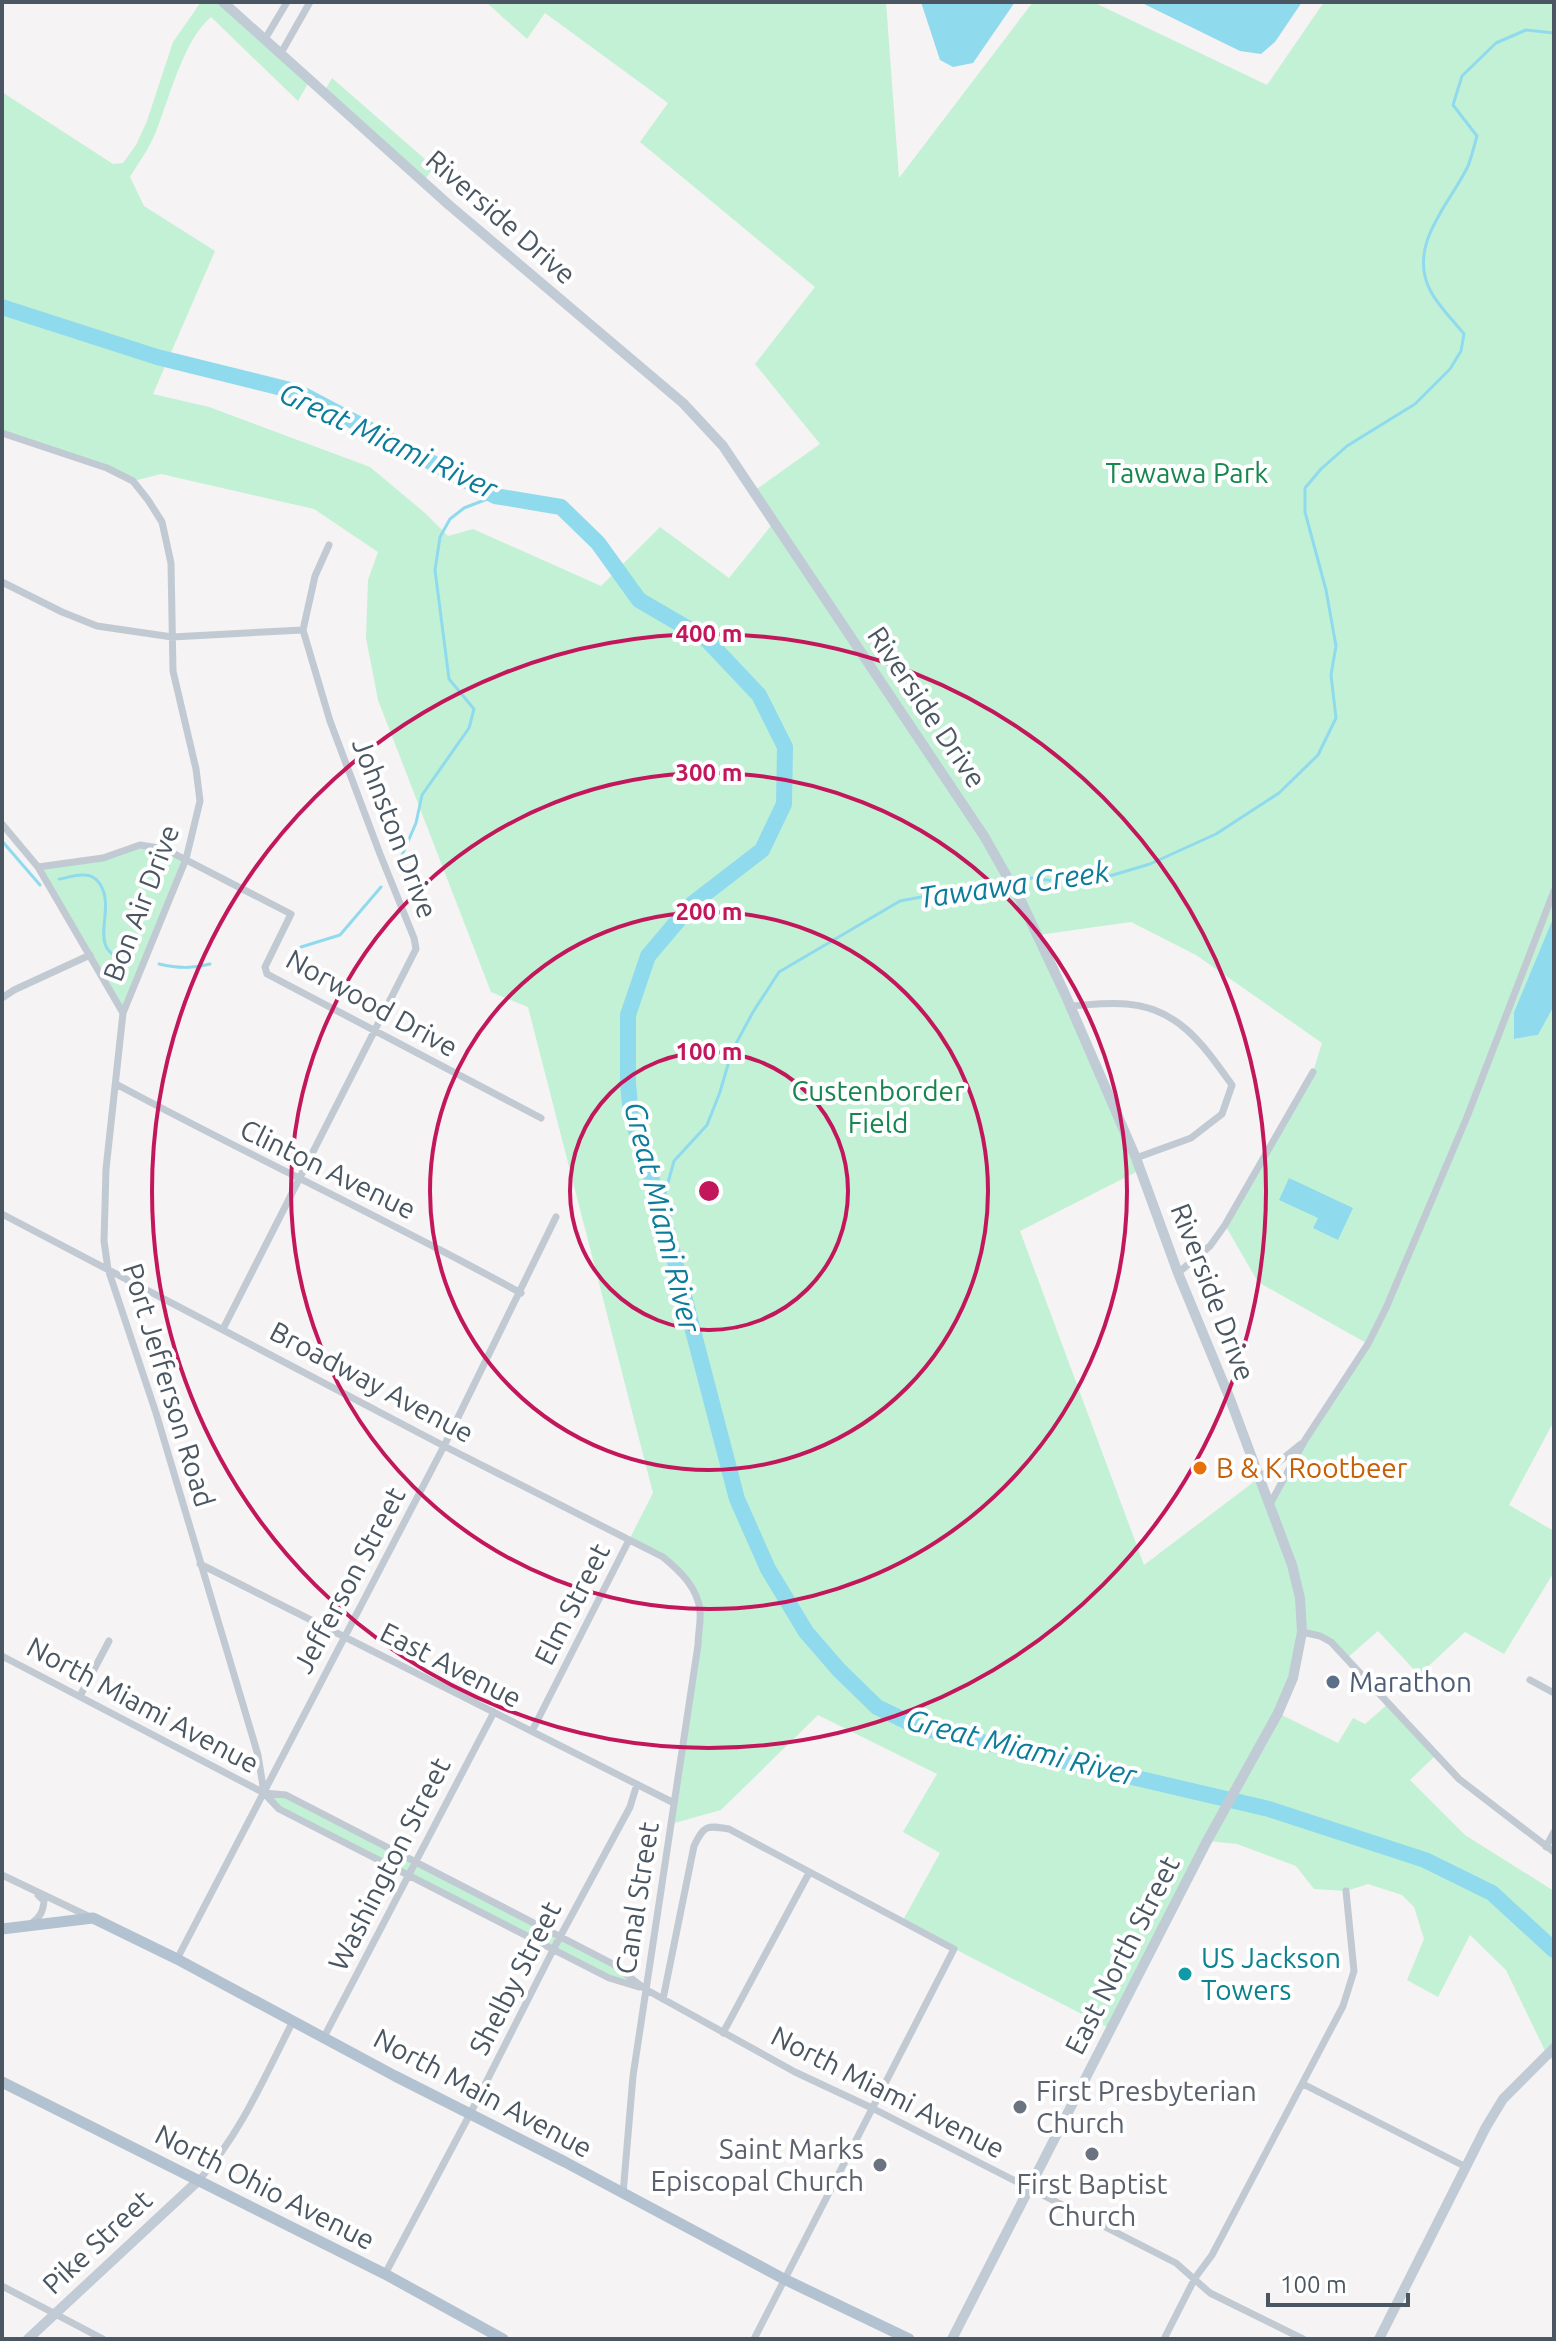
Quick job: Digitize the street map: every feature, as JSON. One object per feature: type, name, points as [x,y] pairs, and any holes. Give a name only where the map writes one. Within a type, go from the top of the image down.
[{"type":"main road","name":"Riverside Drive","points":[[223,2],[460,214],[683,403],[723,446],[984,836],[1022,903],[1136,1158],[1292,1565],[1300,1598],[1302,1632]]},
{"type":"main road","name":"East North Street","points":[[952,2339],[1207,1841],[1278,1713],[1293,1678],[1302,1632]]},
{"type":"main road","name":"North Main Avenue","points":[[93,1918],[177,1959],[784,2279],[909,2339]]},
{"type":"main road","points":[[2,1929],[93,1918]]},
{"type":"main road","points":[[1379,2339],[1503,2099],[1550,2052]]},
{"type":"main road","name":"North Ohio Avenue","points":[[2,2082],[385,2274],[503,2339]]},
{"type":"main road","name":"Pike Street","points":[[28,2339],[199,2180]]},
{"type":"street","points":[[265,39],[287,2]]},
{"type":"street","points":[[281,53],[310,2]]},
{"type":"street","name":"Bon Air Drive","points":[[2,433],[107,468],[133,481],[162,522],[171,563],[173,671],[196,769],[200,801],[186,859],[123,1013]]},
{"type":"street","name":"Johnston Drive","points":[[223,1329],[416,949],[330,721],[303,630],[315,576],[329,545]]},
{"type":"street","points":[[2,582],[97,626],[172,637],[303,630]]},
{"type":"street","points":[[2,824],[38,867],[123,1013]]},
{"type":"street","name":"Norwood Drive","points":[[38,867],[103,858],[140,845],[165,849],[186,859],[291,914],[265,967],[267,974],[541,1118]]},
{"type":"street","points":[[1269,1505],[1305,1440],[1368,1344],[1393,1293],[1467,1117],[1554,891]]},
{"type":"street","points":[[2,998],[90,955]]},
{"type":"street","points":[[1070,1006],[1125,1003],[1149,1007],[1181,1023],[1208,1051],[1232,1085],[1222,1114],[1191,1138],[1136,1158]]},
{"type":"street","name":"Port Jefferson Road","points":[[123,1013],[106,1169],[104,1241],[108,1269],[156,1413],[258,1755],[264,1793]]},
{"type":"street","points":[[1178,1273],[1210,1246],[1225,1225],[1313,1072]]},
{"type":"street","name":"Clinton Avenue","points":[[116,1084],[298,1179],[440,1248],[521,1293]]},
{"type":"street","name":"Broadway Avenue","points":[[2,1214],[663,1557],[680,1571],[693,1589],[700,1610]]},
{"type":"street","name":"Jefferson Street","points":[[177,1959],[444,1446],[556,1217]]},
{"type":"street","points":[[1259,1478],[1305,1440]]},
{"type":"street","name":"Elm Street","points":[[532,1731],[629,1540]]},
{"type":"street","name":"East Avenue","points":[[200,1564],[674,1803]]},
{"type":"street","name":"Canal Street","points":[[623,2194],[633,2076],[698,1645],[700,1610]]},
{"type":"street","points":[[1302,1632],[1331,1642],[1459,1779],[1554,1852]]},
{"type":"street","points":[[80,1696],[109,1641]]},
{"type":"street","name":"North Miami Avenue","points":[[2,1656],[264,1793],[279,1809],[609,1978],[645,1989]]},
{"type":"street","points":[[1530,1680],[1554,1693]]},
{"type":"street","name":"Washington Street","points":[[324,2037],[494,1712]]},
{"type":"street","name":"Shelby Street","points":[[385,2274],[630,1807],[637,1784]]},
{"type":"street","name":"North Miami Avenue","points":[[264,1793],[286,1795],[560,1936],[613,1964],[645,1989],[723,2033],[1176,2263],[1210,2293],[1303,2339]]},
{"type":"street","points":[[663,1999],[694,1846],[701,1831],[711,1826],[729,1829],[954,1949],[754,2339]]},
{"type":"street","points":[[1546,1847],[1554,1832]]},
{"type":"street","points":[[723,2033],[809,1873]]},
{"type":"street","name":"North Main Avenue","points":[[2,1875],[93,1918]]},
{"type":"street","points":[[27,1926],[39,1918],[43,1910],[44,1901],[34,1890]]},
{"type":"street","points":[[1164,2339],[1195,2278],[1212,2255],[1343,2006],[1354,1971],[1346,1891]]},
{"type":"street","points":[[199,2180],[219,2158],[293,2021]]},
{"type":"street","points":[[1303,2084],[1466,2167]]},
{"type":"street","points":[[2,2286],[103,2339]]},
{"type":"green space","points":[[201,2],[223,2],[310,80],[298,101],[211,17],[192,40],[153,140],[130,177],[144,206],[215,251],[153,394],[209,407],[370,467],[448,536],[473,529],[601,586],[660,527],[729,578],[774,522],[754,491],[820,444],[755,364],[815,287],[640,142],[668,103],[545,13],[527,39],[486,2],[886,2],[899,178],[1033,2],[1093,2],[1267,85],[1324,2],[1554,2],[1554,916],[1514,1012],[1515,1039],[1538,1035],[1554,1006],[1554,1421],[1509,1505],[1554,1531],[1554,1572],[1504,1654],[1465,1632],[1419,1675],[1378,1631],[1346,1659],[1330,1642],[1302,1632],[1278,1713],[1338,1743],[1353,1718],[1365,1724],[1388,1704],[1436,1755],[1410,1780],[1465,1835],[1554,1891],[1554,2062],[1547,2055],[1506,1970],[1470,1935],[1438,1997],[1407,1980],[1424,1939],[1414,1907],[1402,1895],[1368,1884],[1346,1891],[1314,1889],[1296,1866],[1237,1844],[1208,1841],[1111,2029],[902,1922],[940,1853],[903,1832],[937,1774],[818,1715],[721,1810],[671,1824],[700,1610],[680,1571],[629,1540],[653,1493],[528,1007],[491,992],[378,700],[366,638],[368,580],[378,552],[314,509],[161,474],[133,481],[107,468],[2,433],[2,92],[113,164],[123,163],[147,121],[173,42]],"holes":[[[1131,922],[1196,955],[1322,1043],[1313,1072],[1225,1225],[1258,1282],[1368,1344],[1269,1503],[1259,1478],[1144,1565],[1020,1231],[1140,1170],[1038,935]]]},
{"type":"green space","points":[[332,78],[434,167],[423,182],[324,92]]},
{"type":"green space","points":[[140,845],[186,859],[123,1013],[38,867],[103,858]]},
{"type":"green space","points":[[264,1793],[286,1795],[613,1964],[645,1989],[609,1978],[279,1809]]},
{"type":"water","points":[[921,2],[1015,2],[973,63],[953,67],[940,60]]},
{"type":"water","points":[[1140,2],[1302,2],[1275,42],[1261,54],[1240,51]]},
{"type":"water","points":[[1554,916],[1554,1006],[1538,1035],[1514,1039],[1514,1012]]},
{"type":"water","points":[[1289,1178],[1353,1208],[1338,1240],[1313,1228],[1318,1218],[1279,1200]]},
{"type":"waterway","name":"Tawawa Creek","points":[[1014,880],[1031,878],[1073,883],[1150,864],[1216,834],[1279,793],[1318,755],[1336,718],[1331,675],[1336,646],[1326,590],[1305,512],[1305,488],[1347,446],[1415,404],[1450,369],[1461,351],[1464,334],[1441,307],[1424,273],[1427,241],[1468,166],[1477,136],[1453,105],[1462,76],[1496,43],[1526,30],[1554,33]]},
{"type":"waterway","name":"Great Miami River","points":[[2,307],[157,357],[298,392],[495,496],[561,507],[598,543],[639,600],[706,639],[759,695],[785,747],[784,804],[762,850],[692,904],[648,956],[628,1015],[628,1083],[631,1115],[661,1208],[737,1499],[768,1569],[806,1632],[839,1670],[877,1707],[918,1727],[1269,1809],[1425,1860],[1492,1893],[1554,1950]]},
{"type":"waterway","points":[[400,860],[416,823],[422,795],[469,728],[474,709],[449,679],[435,570],[440,537],[450,519],[464,508],[495,496]]},
{"type":"waterway","points":[[2,841],[40,885]]},
{"type":"waterway","points":[[59,879],[87,875],[98,882],[106,907],[104,940],[116,956],[130,961]]},
{"type":"waterway","name":"Tawawa Creek","points":[[661,1208],[674,1161],[707,1125],[732,1051],[779,972],[900,901],[1006,881]]},
{"type":"waterway","points":[[301,947],[340,935],[381,887]]},
{"type":"waterway","points":[[159,964],[184,967],[210,964]]},
{"type":"place","name":"B & K Rootbeer","points":[[1200,1468]]},
{"type":"place","name":"Marathon","points":[[1333,1682]]},
{"type":"place","name":"US Jackson Towers","points":[[1185,1974]]},
{"type":"place","name":"First Presbyterian Church","points":[[1020,2107]]},
{"type":"place","name":"First Baptist Church","points":[[1092,2154]]},
{"type":"place","name":"Saint Marks Episcopal Church","points":[[880,2165]]},
{"type":"park label","name":"Tawawa Park","points":[[1187,473]]},
{"type":"park label","name":"Custenborder Field","points":[[878,1107]]}]
